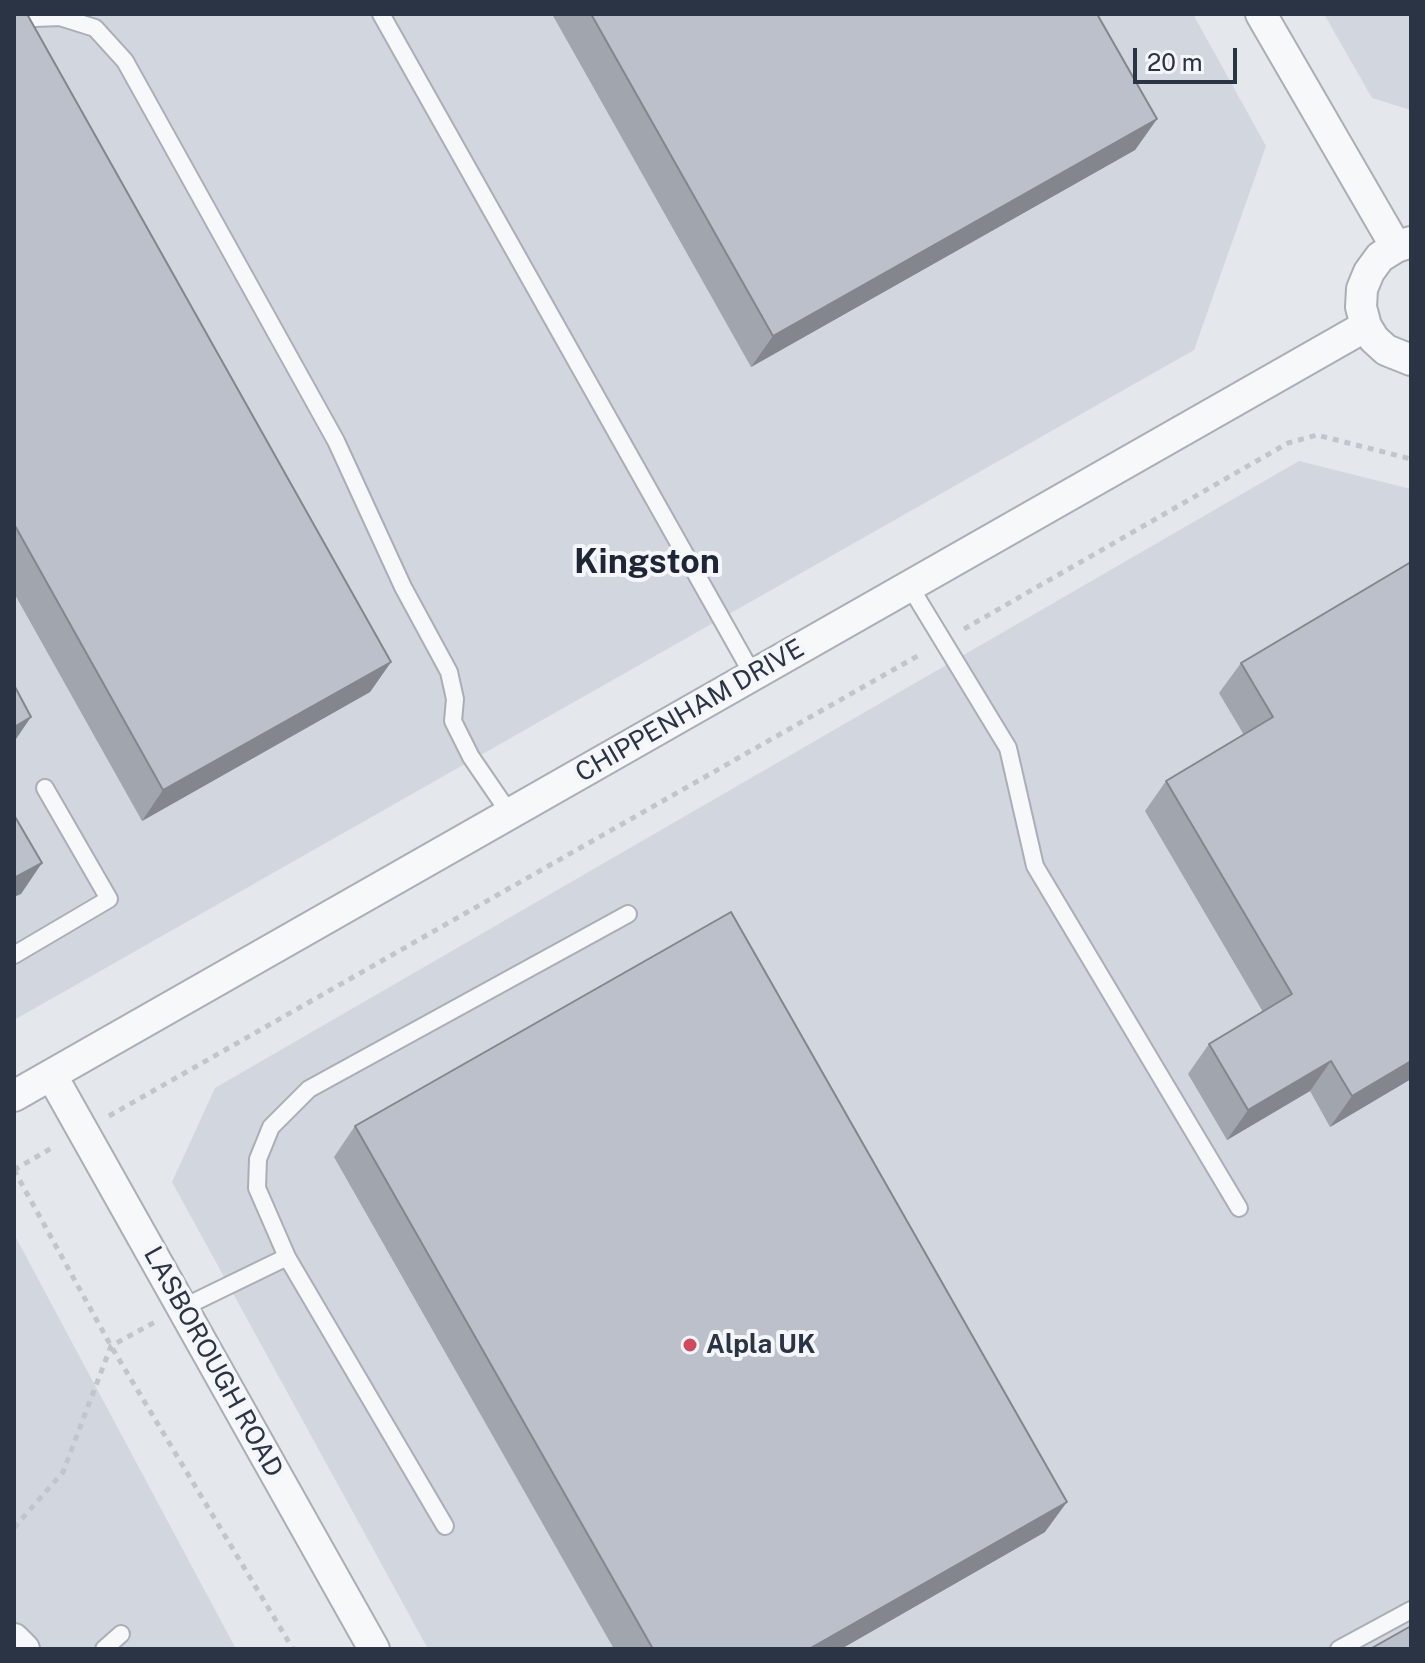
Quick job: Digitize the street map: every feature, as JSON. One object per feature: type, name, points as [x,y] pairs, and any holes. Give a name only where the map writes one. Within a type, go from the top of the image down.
[{"type":"street","points":[[1261,14],[1404,244],[1380,257],[1369,272],[1361,298],[1366,326],[1386,350],[1411,360]]},
{"type":"street","name":"CHIPPENHAM DRIVE","points":[[14,1096],[1366,326]]},
{"type":"street","name":"LASBOROUGH ROAD","points":[[52,1076],[374,1649]]},
{"type":"street","points":[[14,1639],[24,1649]]},
{"type":"lane","points":[[381,14],[753,675]]},
{"type":"lane","points":[[35,18],[60,17],[95,28],[125,61],[336,441],[403,587],[449,672],[455,699],[453,721],[471,757],[510,814]]},
{"type":"lane","points":[[909,585],[1008,748],[1035,866],[1239,1208]]},
{"type":"lane","points":[[14,955],[109,899],[45,788]]},
{"type":"lane","points":[[445,1526],[287,1257],[257,1188],[258,1159],[271,1127],[309,1089],[628,914]]},
{"type":"lane","points":[[182,1308],[287,1257]]},
{"type":"lane","points":[[1339,1649],[1411,1610]]},
{"type":"lane","points":[[104,1649],[121,1634]]},
{"type":"path","points":[[293,1649],[111,1346],[14,1170],[1288,443],[1317,435],[1411,459]]},
{"type":"path","points":[[14,1528],[63,1472],[111,1346],[182,1308]]},
{"type":"shaded area","points":[[14,14],[1193,14],[1266,146],[1194,350],[14,1020]]},
{"type":"shaded area","points":[[1324,14],[1411,14],[1411,110],[1372,98]]},
{"type":"shaded area","points":[[1299,461],[1411,489],[1411,1649],[428,1649],[172,1182],[215,1088]]},
{"type":"shaded area","points":[[14,1234],[236,1649],[14,1649]]},
{"type":"building","points":[[14,14],[27,14],[391,662],[163,790],[14,524]]},
{"type":"building","points":[[591,14],[1097,14],[1157,119],[773,336]]},
{"type":"building","points":[[1411,562],[1411,1061],[1352,1096],[1331,1061],[1248,1110],[1209,1044],[1292,994],[1166,781],[1273,717],[1241,663]]},
{"type":"building","points":[[14,685],[31,717],[14,727]]},
{"type":"building","points":[[14,815],[42,863],[14,878]]},
{"type":"building","name":"Alpla UK","points":[[731,912],[1067,1502],[809,1649],[653,1649],[355,1126]]},
{"type":"building","points":[[1411,1626],[1411,1649],[1370,1649]]},
{"type":"place","name":"Alpla UK","points":[[690,1345]]},
{"type":"district","name":"Kingston","points":[[647,563]]}]
